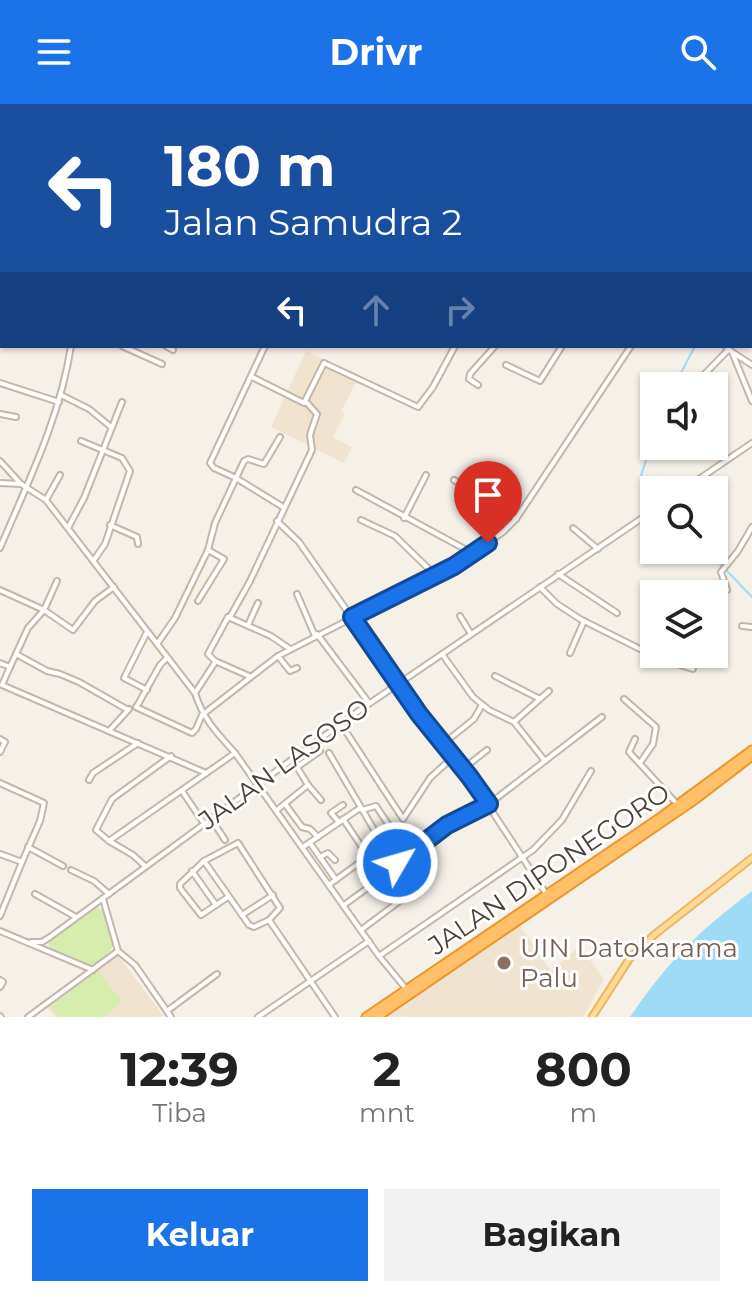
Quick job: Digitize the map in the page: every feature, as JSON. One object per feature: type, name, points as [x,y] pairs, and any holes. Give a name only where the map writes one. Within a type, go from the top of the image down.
[{"type":"highway","name":"JALAN DIPONEGORO","points":[[377,1017],[407,990],[752,753]]},
{"type":"highway","name":"JALAN DIPONEGORO","points":[[366,1017],[389,1005],[696,799],[752,753]]},
{"type":"main road","points":[[592,1017],[630,958],[654,935],[752,858]]},
{"type":"street","points":[[0,548],[24,485],[53,424],[67,377],[71,348]]},
{"type":"street","points":[[126,348],[162,364]]},
{"type":"street","points":[[137,353],[139,348]]},
{"type":"street","points":[[170,348],[173,350]]},
{"type":"street","points":[[264,348],[210,461],[214,468],[283,507]]},
{"type":"street","points":[[307,403],[324,363],[418,407],[454,348]]},
{"type":"street","points":[[478,385],[469,379],[470,374],[493,348]]},
{"type":"street","points":[[506,365],[540,381],[561,348]]},
{"type":"street","points":[[136,707],[192,733],[202,715],[278,656],[474,554],[516,519],[630,348]]},
{"type":"street","points":[[729,349],[750,364],[738,370]]},
{"type":"street","points":[[729,349],[752,401]]},
{"type":"street","points":[[707,372],[729,349]]},
{"type":"street","points":[[249,676],[215,661],[208,654],[250,581],[313,447],[310,435],[317,414],[307,403],[252,377]]},
{"type":"street","points":[[0,383],[59,402]]},
{"type":"street","points":[[61,395],[89,409],[111,427]]},
{"type":"street","points":[[68,528],[84,498],[122,402]]},
{"type":"street","points":[[0,414],[16,417]]},
{"type":"street","points":[[157,644],[175,618],[208,550],[215,523],[236,478],[248,459],[262,464],[266,462],[280,437]]},
{"type":"street","points":[[81,441],[125,460],[130,471],[105,544],[94,560]]},
{"type":"street","points":[[704,476],[752,443]]},
{"type":"street","points":[[0,461],[24,485],[46,500],[94,560],[195,693],[202,715],[235,753],[379,956],[407,990]]},
{"type":"street","points":[[46,500],[60,475]]},
{"type":"street","points":[[404,518],[426,475]]},
{"type":"street","points":[[454,480],[516,519]]},
{"type":"street","points":[[0,483],[24,485]]},
{"type":"street","points":[[356,490],[474,554]]},
{"type":"street","points":[[361,520],[395,536],[436,576]]},
{"type":"street","name":"JALAN LASOSO","points":[[31,942],[42,942],[369,703],[640,520]]},
{"type":"street","points":[[277,521],[299,542],[398,684],[489,804],[547,895]]},
{"type":"street","points":[[110,525],[137,537],[138,544]]},
{"type":"street","points":[[722,580],[724,566],[738,551],[752,527]]},
{"type":"street","points":[[573,528],[598,549]]},
{"type":"street","points":[[198,601],[224,559],[208,550]]},
{"type":"street","points":[[558,574],[617,613]]},
{"type":"street","points":[[57,581],[44,610],[28,628],[1,687],[206,773]]},
{"type":"street","points":[[0,590],[44,610],[73,630],[95,601],[114,587]]},
{"type":"street","points":[[540,587],[557,604],[584,621],[658,658],[693,669]]},
{"type":"street","points":[[297,594],[316,635],[369,703]]},
{"type":"street","points":[[248,625],[258,603]]},
{"type":"street","points":[[460,616],[471,634]]},
{"type":"street","points":[[230,617],[290,649]]},
{"type":"street","points":[[570,653],[584,621]]},
{"type":"street","points":[[742,626],[752,627]]},
{"type":"street","points":[[147,632],[124,678],[147,690]]},
{"type":"street","points":[[16,654],[47,671],[79,682],[128,710]]},
{"type":"street","points":[[442,654],[468,691],[482,705],[514,722],[545,761]]},
{"type":"street","points":[[278,656],[290,671],[297,668]]},
{"type":"street","points":[[109,731],[128,710],[136,707],[167,658]]},
{"type":"street","points":[[195,693],[215,661]]},
{"type":"street","points":[[0,663],[10,667]]},
{"type":"street","points":[[495,676],[540,699]]},
{"type":"street","points":[[514,722],[549,691]]},
{"type":"street","points":[[624,699],[656,727],[653,744],[640,763]]},
{"type":"street","points":[[443,744],[474,719],[482,705]]},
{"type":"street","points":[[361,930],[401,900],[403,876],[398,860],[447,825],[489,804],[602,717]]},
{"type":"street","points":[[341,724],[403,819],[430,777],[453,757]]},
{"type":"street","points":[[635,739],[629,752],[678,805]]},
{"type":"street","points":[[0,752],[2,740]]},
{"type":"street","points":[[89,780],[93,773],[138,743]]},
{"type":"street","points":[[463,769],[487,750]]},
{"type":"street","points":[[320,751],[297,767],[321,800]]},
{"type":"street","points":[[109,841],[235,753]]},
{"type":"street","points":[[329,753],[383,845]]},
{"type":"street","points":[[145,866],[96,830],[112,799],[171,756]]},
{"type":"street","points":[[379,956],[533,850],[554,829],[591,771]]},
{"type":"street","points":[[0,783],[44,802],[40,821],[0,916]]},
{"type":"street","points":[[277,810],[308,785]]},
{"type":"street","points":[[182,791],[203,822]]},
{"type":"street","points":[[285,804],[302,827],[310,829],[318,837]]},
{"type":"street","points":[[343,805],[331,813],[341,820],[368,856]]},
{"type":"street","points":[[303,847],[341,820],[362,809],[376,806],[396,833],[330,884]]},
{"type":"street","points":[[210,817],[225,840]]},
{"type":"street","points":[[204,861],[252,927],[269,920],[280,908],[238,843],[204,861],[182,881],[180,888],[199,914],[204,914],[228,897]]},
{"type":"street","points":[[310,843],[336,880]]},
{"type":"street","points":[[28,847],[63,866]]},
{"type":"street","points":[[320,857],[328,853],[335,860]]},
{"type":"street","points":[[0,854],[22,862]]},
{"type":"street","points":[[71,870],[94,881],[109,894]]},
{"type":"street","points":[[192,871],[216,905]]},
{"type":"street","points":[[344,905],[384,876]]},
{"type":"street","points":[[35,894],[76,917]]},
{"type":"street","points":[[242,915],[273,895]]},
{"type":"street","points":[[103,899],[118,951],[135,965],[171,1017]]},
{"type":"street","points":[[269,920],[335,1017]]},
{"type":"street","points":[[0,931],[93,970]]},
{"type":"street","points":[[258,1017],[369,941]]},
{"type":"street","points":[[28,1017],[118,951]]},
{"type":"street","points":[[167,1011],[217,974]]},
{"type":"street","points":[[0,980],[3,982],[0,987]]},
{"type":"shaded area","points":[[306,351],[359,377],[341,411],[345,414],[333,437],[352,447],[344,463],[271,427]]},
{"type":"shaded area","name":"UIN Datokarama Palu","points":[[519,924],[551,971],[580,946],[604,979],[583,1017],[383,1017]]},
{"type":"shaded area","points":[[118,955],[164,1017],[55,1017],[46,1006]]},
{"type":"green space","points":[[97,907],[105,912],[113,940],[111,950],[101,960],[90,965],[49,947],[49,940]]},
{"type":"green space","points":[[98,970],[122,1002],[103,1017],[59,1017],[51,1007]]},
{"type":"water","points":[[752,891],[752,1017],[630,1017],[685,948]]},
{"type":"waterway","points":[[681,372],[694,348]]},
{"type":"waterway","points":[[642,476],[646,460]]},
{"type":"waterway","points":[[720,564],[752,597]]},
{"type":"place","name":"UIN Datokarama Palu","points":[[504,963]]},
{"type":"route","points":[[397,863],[447,825],[489,804],[419,714],[352,617],[454,566],[488,543]]}]
